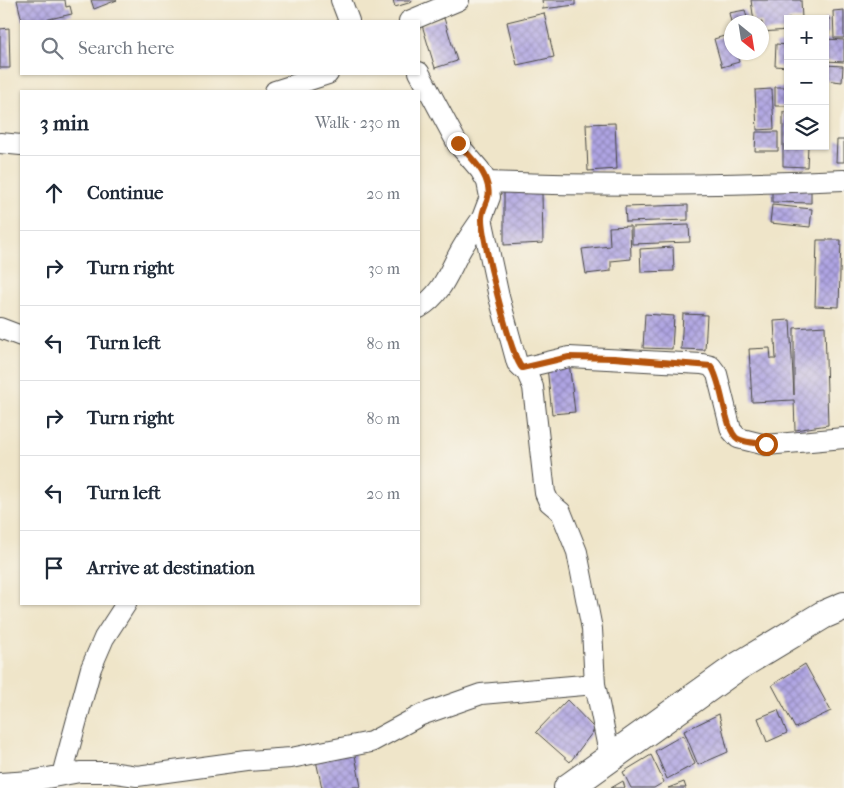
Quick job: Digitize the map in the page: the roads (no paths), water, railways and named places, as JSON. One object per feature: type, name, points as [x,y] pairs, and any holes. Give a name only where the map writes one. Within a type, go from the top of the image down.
[{"type":"main road","points":[[568,788],[737,667],[823,615],[844,606]]},
{"type":"street","points":[[341,0],[349,20]]},
{"type":"street","points":[[411,20],[459,0]]},
{"type":"street","points":[[420,74],[458,143],[480,170],[487,182],[490,197],[482,218],[461,249],[449,276],[440,289],[420,307]]},
{"type":"street","points":[[278,90],[325,75]]},
{"type":"street","points":[[0,143],[20,145]]},
{"type":"street","points":[[487,182],[570,186],[745,184],[844,180]]},
{"type":"street","points":[[482,218],[510,342],[517,363],[533,387],[545,493],[549,502],[561,512],[577,552],[592,629],[595,684],[610,758]]},
{"type":"street","points":[[0,328],[20,336]]},
{"type":"street","points":[[522,368],[569,357],[702,364],[711,366],[717,374],[731,430],[738,438],[766,444],[844,438]]},
{"type":"street","points":[[62,775],[91,668],[104,638],[125,605]]},
{"type":"street","points":[[0,783],[80,772],[125,781],[137,776],[247,761],[291,758],[371,742],[421,715],[482,694],[595,684]]}]
